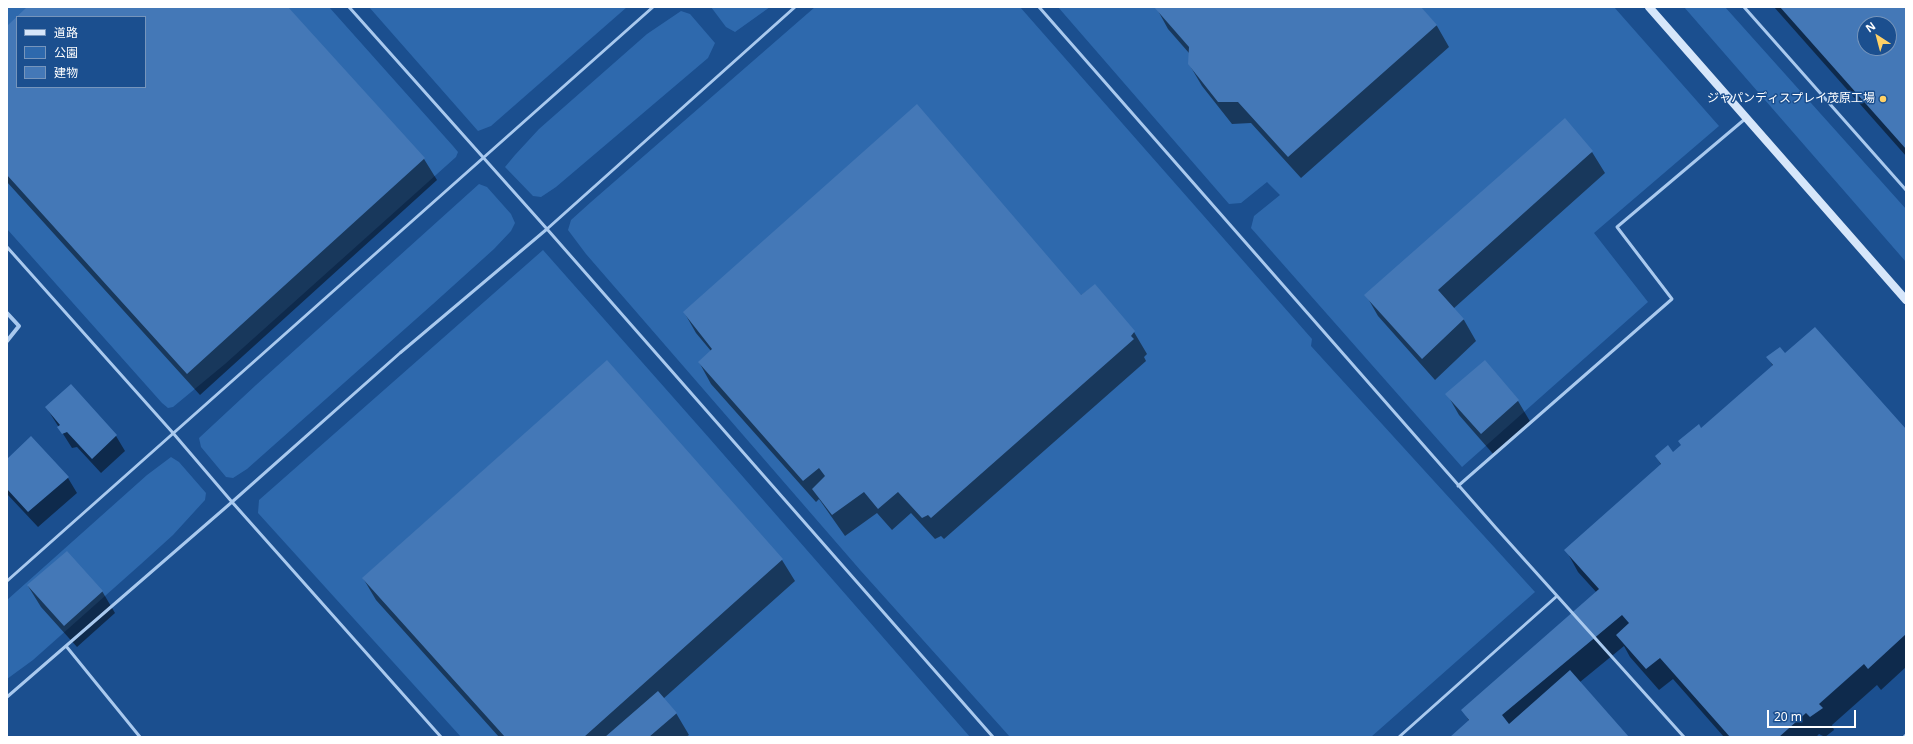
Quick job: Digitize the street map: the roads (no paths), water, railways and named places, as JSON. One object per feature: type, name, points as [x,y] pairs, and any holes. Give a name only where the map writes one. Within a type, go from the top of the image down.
[{"type":"street","points":[[1649,7],[1906,300]]},
{"type":"street","points":[[7,313],[19,326],[7,341]]},
{"type":"lane","points":[[349,7],[547,229],[993,737]]},
{"type":"lane","points":[[7,582],[653,7]]},
{"type":"lane","points":[[7,697],[232,502],[400,353],[547,229],[795,7]]},
{"type":"lane","points":[[1039,7],[1458,486],[1684,737]]},
{"type":"lane","points":[[1744,7],[1906,190]]},
{"type":"lane","points":[[1458,486],[1672,298],[1617,227],[1746,118]]},
{"type":"lane","points":[[7,248],[173,433],[232,502],[441,737]]},
{"type":"lane","points":[[1399,737],[1557,596]]},
{"type":"lane","points":[[66,646],[140,737]]},
{"type":"place","name":"ジャパンディスプレイ茂原工場","points":[[1883,99]]}]
